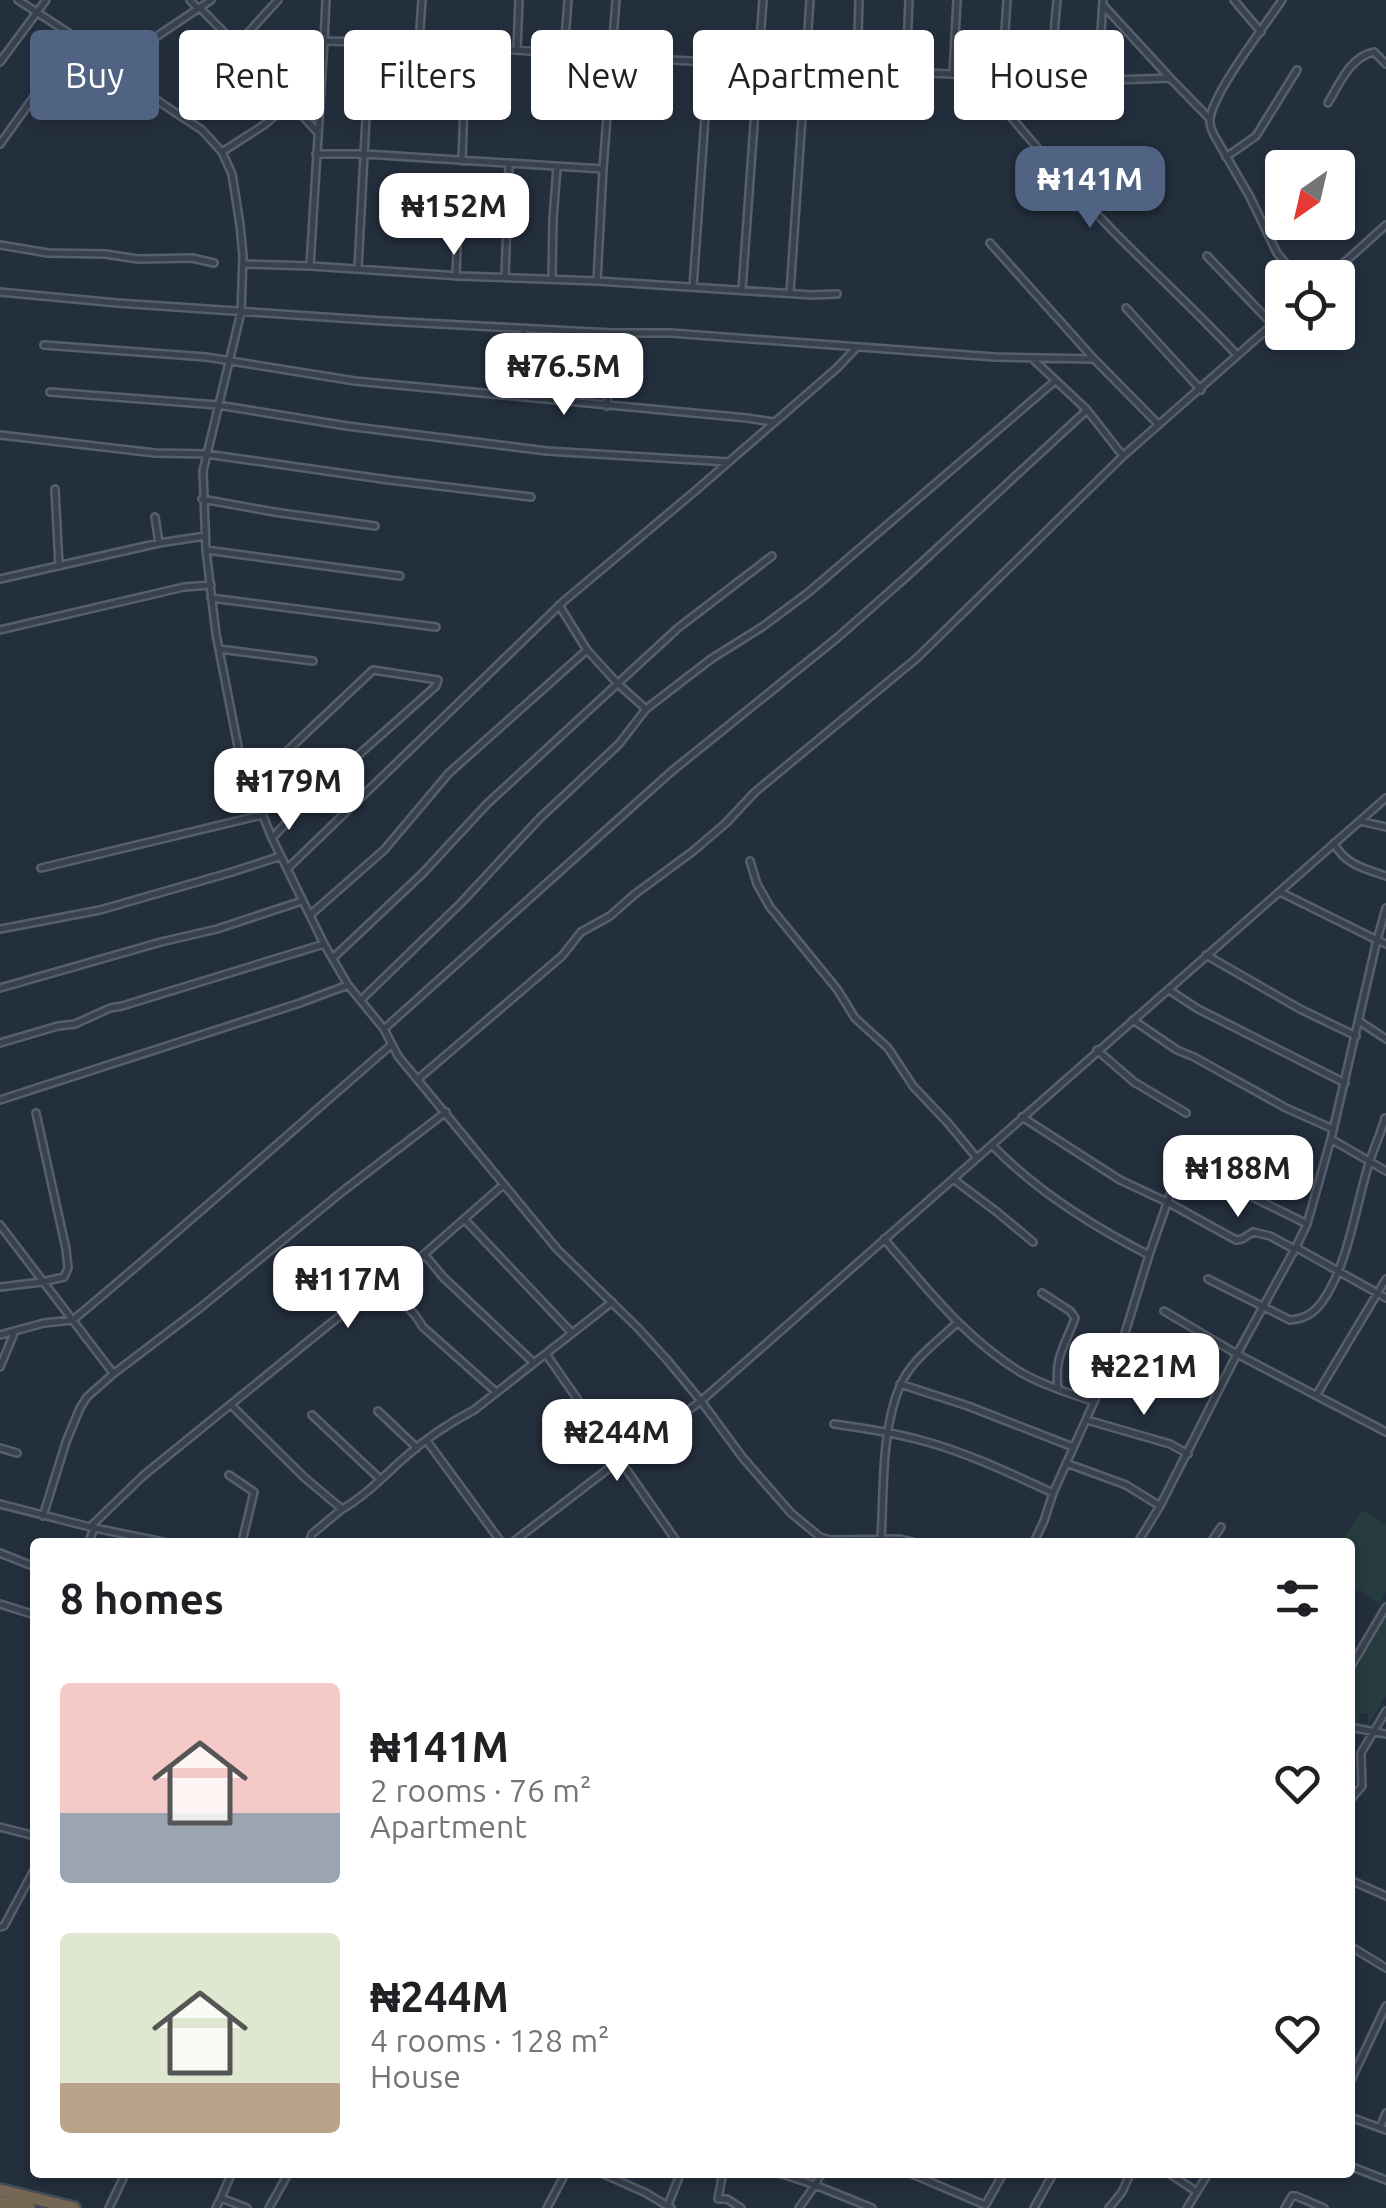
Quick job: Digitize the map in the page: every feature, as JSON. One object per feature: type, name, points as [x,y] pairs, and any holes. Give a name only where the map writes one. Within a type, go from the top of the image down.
[{"type":"highway","points":[[0,2190],[74,2208]]},
{"type":"highway","points":[[0,2202],[29,2208]]},
{"type":"street","points":[[18,0],[64,30]]},
{"type":"street","points":[[0,62],[46,0]]},
{"type":"street","points":[[190,0],[220,30]]},
{"type":"street","points":[[159,35],[211,0]]},
{"type":"street","points":[[251,30],[278,0]]},
{"type":"street","points":[[326,0],[324,41],[344,41]]},
{"type":"street","points":[[420,30],[422,0]]},
{"type":"street","points":[[517,49],[519,0]]},
{"type":"street","points":[[566,30],[568,0]]},
{"type":"street","points":[[615,30],[616,0]]},
{"type":"street","points":[[760,30],[762,0]]},
{"type":"street","points":[[808,30],[810,0]]},
{"type":"street","points":[[858,30],[859,0]]},
{"type":"street","points":[[908,30],[909,0]]},
{"type":"street","points":[[934,73],[952,74],[957,0]]},
{"type":"street","points":[[1005,30],[1007,0]]},
{"type":"street","points":[[1054,30],[1057,0]]},
{"type":"street","points":[[1234,0],[1261,32]]},
{"type":"street","points":[[1210,119],[1234,70],[1282,0]]},
{"type":"street","points":[[1103,2],[1210,119],[1214,135],[1282,260]]},
{"type":"street","points":[[1101,30],[1103,2]]},
{"type":"street","points":[[511,49],[531,50]]},
{"type":"street","points":[[1328,103],[1348,70],[1367,53],[1374,52],[1386,64]]},
{"type":"street","points":[[1226,157],[1256,136],[1297,70]]},
{"type":"street","points":[[1124,81],[1170,78]]},
{"type":"street","points":[[0,144],[30,102]]},
{"type":"street","points":[[159,102],[202,130],[222,152],[232,174],[240,225],[241,312],[206,454],[202,499],[219,649],[240,762],[272,838],[324,944],[348,985],[384,1028],[390,1046],[557,1248],[638,1328],[791,1513],[823,1538]]},
{"type":"street","points":[[222,152],[270,120]]},
{"type":"street","points":[[306,120],[318,133]]},
{"type":"street","points":[[310,266],[319,120]]},
{"type":"street","points":[[358,269],[367,120]]},
{"type":"street","points":[[462,161],[463,120]]},
{"type":"street","points":[[597,281],[608,120]]},
{"type":"street","points":[[694,287],[705,120]]},
{"type":"street","points":[[742,290],[753,120]]},
{"type":"street","points":[[790,293],[802,120]]},
{"type":"street","points":[[1013,120],[1108,225],[1238,356]]},
{"type":"street","points":[[316,154],[603,169]]},
{"type":"street","points":[[505,278],[509,164]]},
{"type":"street","points":[[552,279],[557,166]]},
{"type":"street","points":[[456,276],[459,196]]},
{"type":"street","points":[[1346,260],[1386,225]]},
{"type":"street","points":[[990,243],[1159,425]]},
{"type":"street","points":[[0,245],[48,253],[192,258],[214,263]]},
{"type":"street","points":[[1207,256],[1265,318]]},
{"type":"street","points":[[243,264],[836,294]]},
{"type":"street","points":[[0,292],[241,312],[1094,359]]},
{"type":"street","points":[[1126,308],[1201,390]]},
{"type":"street","points":[[513,395],[524,329]]},
{"type":"street","points":[[418,1079],[562,956],[588,926],[610,916],[692,852],[755,792],[917,658],[1123,456],[1265,331]]},
{"type":"street","points":[[606,406],[621,333]]},
{"type":"street","points":[[44,345],[148,351],[355,381],[774,422]]},
{"type":"street","points":[[287,869],[559,605],[856,348]]},
{"type":"street","points":[[1032,358],[1087,410],[1123,456]]},
{"type":"street","points":[[360,1000],[619,744],[646,709],[809,592],[1055,382]]},
{"type":"street","points":[[424,387],[606,406]]},
{"type":"street","points":[[50,392],[218,405],[347,426],[548,450],[728,462]]},
{"type":"street","points":[[384,1028],[672,772],[837,638],[1087,410]]},
{"type":"street","points":[[0,435],[206,454],[531,497]]},
{"type":"street","points":[[56,489],[60,566]]},
{"type":"street","points":[[202,499],[375,526]]},
{"type":"street","points":[[155,517],[159,543]]},
{"type":"street","points":[[0,579],[205,536]]},
{"type":"street","points":[[206,550],[400,576]]},
{"type":"street","points":[[333,958],[422,874],[487,804],[678,628],[772,556]]},
{"type":"street","points":[[0,630],[184,587],[210,585]]},
{"type":"street","points":[[212,598],[436,627]]},
{"type":"street","points":[[559,605],[587,650],[646,709]]},
{"type":"street","points":[[219,649],[313,661]]},
{"type":"street","points":[[310,916],[384,850],[449,772],[587,650]]},
{"type":"street","points":[[249,785],[372,670],[438,680],[272,838]]},
{"type":"street","points":[[518,1538],[701,1400],[1386,798]]},
{"type":"street","points":[[42,868],[262,816]]},
{"type":"street","points":[[1358,820],[1386,827]]},
{"type":"street","points":[[1334,843],[1338,852],[1353,864],[1386,876]]},
{"type":"street","points":[[0,929],[100,910],[281,856]]},
{"type":"street","points":[[750,861],[770,908],[856,1018],[888,1048],[913,1086],[976,1158]]},
{"type":"street","points":[[1280,892],[1386,944]]},
{"type":"street","points":[[0,988],[302,901]]},
{"type":"street","points":[[1140,1538],[1307,1224],[1386,908]]},
{"type":"street","points":[[0,1043],[75,1024],[110,1008],[324,944]]},
{"type":"street","points":[[1206,955],[1356,1036]]},
{"type":"street","points":[[0,1100],[348,985]]},
{"type":"street","points":[[1169,990],[1198,1009],[1345,1082]]},
{"type":"street","points":[[1133,1020],[1177,1050],[1333,1129]]},
{"type":"street","points":[[1359,1021],[1386,1039]]},
{"type":"street","points":[[0,1335],[73,1320],[390,1046]]},
{"type":"street","points":[[1097,1050],[1134,1082],[1186,1112]]},
{"type":"street","points":[[43,1516],[66,1442],[87,1397],[446,1112]]},
{"type":"street","points":[[0,1287],[64,1276],[68,1268],[36,1114]]},
{"type":"street","points":[[1022,1118],[1109,1174],[1236,1240],[1253,1232],[1270,1236],[1386,1298]]},
{"type":"street","points":[[1208,1280],[1290,1320],[1313,1312],[1338,1271],[1385,1118]]},
{"type":"street","points":[[1331,1139],[1386,1171]]},
{"type":"street","points":[[991,1144],[1028,1178],[1089,1222],[1149,1255]]},
{"type":"street","points":[[1036,1538],[1125,1334],[1180,1166],[1186,1164],[1307,1224]]},
{"type":"street","points":[[952,1179],[1033,1242]]},
{"type":"street","points":[[90,1538],[92,1527],[144,1475],[384,1282],[405,1271],[503,1185]]},
{"type":"street","points":[[464,1219],[572,1333]]},
{"type":"street","points":[[0,1225],[113,1374]]},
{"type":"street","points":[[884,1240],[957,1323],[1002,1360],[1025,1375],[1094,1402]]},
{"type":"street","points":[[424,1254],[534,1363]]},
{"type":"street","points":[[1317,1394],[1386,1279]]},
{"type":"street","points":[[384,1282],[424,1328],[496,1392]]},
{"type":"street","points":[[1042,1294],[1075,1318],[1058,1360],[1058,1388]]},
{"type":"street","points":[[310,1538],[417,1448],[612,1302]]},
{"type":"street","points":[[1164,1310],[1386,1432]]},
{"type":"street","points":[[881,1538],[887,1432],[900,1384],[957,1323]]},
{"type":"street","points":[[0,1367],[14,1332]]},
{"type":"street","points":[[546,1354],[674,1538]]},
{"type":"street","points":[[900,1384],[1074,1447]]},
{"type":"street","points":[[230,1405],[342,1509]]},
{"type":"street","points":[[378,1411],[417,1448]]},
{"type":"street","points":[[312,1415],[380,1479]]},
{"type":"street","points":[[1086,1420],[1170,1444],[1188,1454]]},
{"type":"street","points":[[834,1424],[925,1440],[1053,1493]]},
{"type":"street","points":[[428,1441],[498,1538]]},
{"type":"street","points":[[0,1448],[17,1453]]},
{"type":"street","points":[[1066,1463],[1126,1485],[1160,1506]]},
{"type":"street","points":[[229,1475],[254,1492],[243,1538]]},
{"type":"street","points":[[0,1504],[143,1538]]},
{"type":"street","points":[[1214,1538],[1220,1527]]},
{"type":"street","points":[[0,1553],[30,1564]]},
{"type":"street","points":[[0,1604],[30,1613]]},
{"type":"street","points":[[1355,1659],[1386,1606]]},
{"type":"street","points":[[1355,1794],[1362,1786],[1361,1752],[1386,1712]]},
{"type":"street","points":[[1355,1728],[1386,1734]]},
{"type":"street","points":[[0,1827],[30,1835]]},
{"type":"street","points":[[0,1927],[30,1877]]},
{"type":"street","points":[[1355,1882],[1386,1896]]},
{"type":"street","points":[[1355,1949],[1386,1968]]},
{"type":"street","points":[[1355,2071],[1386,2006]]},
{"type":"street","points":[[1355,2119],[1383,2129],[1386,2113]]},
{"type":"street","points":[[1355,2168],[1386,2180]]},
{"type":"street","points":[[108,2208],[123,2178]]},
{"type":"street","points":[[216,2208],[229,2178]]},
{"type":"street","points":[[268,2208],[286,2178]]},
{"type":"street","points":[[547,2208],[563,2178]]},
{"type":"street","points":[[612,2178],[646,2192],[668,2207],[678,2178]]},
{"type":"street","points":[[722,2178],[718,2199],[728,2199],[740,2208]]},
{"type":"street","points":[[794,2178],[872,2208]]},
{"type":"street","points":[[799,2208],[818,2178]]},
{"type":"street","points":[[921,2178],[984,2206],[1000,2178]]},
{"type":"street","points":[[1034,2208],[1051,2178]]},
{"type":"street","points":[[1109,2208],[1130,2178]]},
{"type":"street","points":[[1176,2178],[1197,2192]]},
{"type":"street","points":[[1187,2208],[1205,2178]]},
{"type":"street","points":[[1285,2208],[1296,2196],[1324,2208]]},
{"type":"street","points":[[221,2198],[247,2208]]},
{"type":"green space","points":[[1363,1510],[1386,1525],[1386,1592],[1380,1603],[1355,1588],[1355,1538],[1344,1538]]},
{"type":"green space","points":[[1386,1612],[1386,1696],[1368,1726],[1368,1714],[1360,1713],[1358,1724],[1355,1723],[1355,1664]]}]
